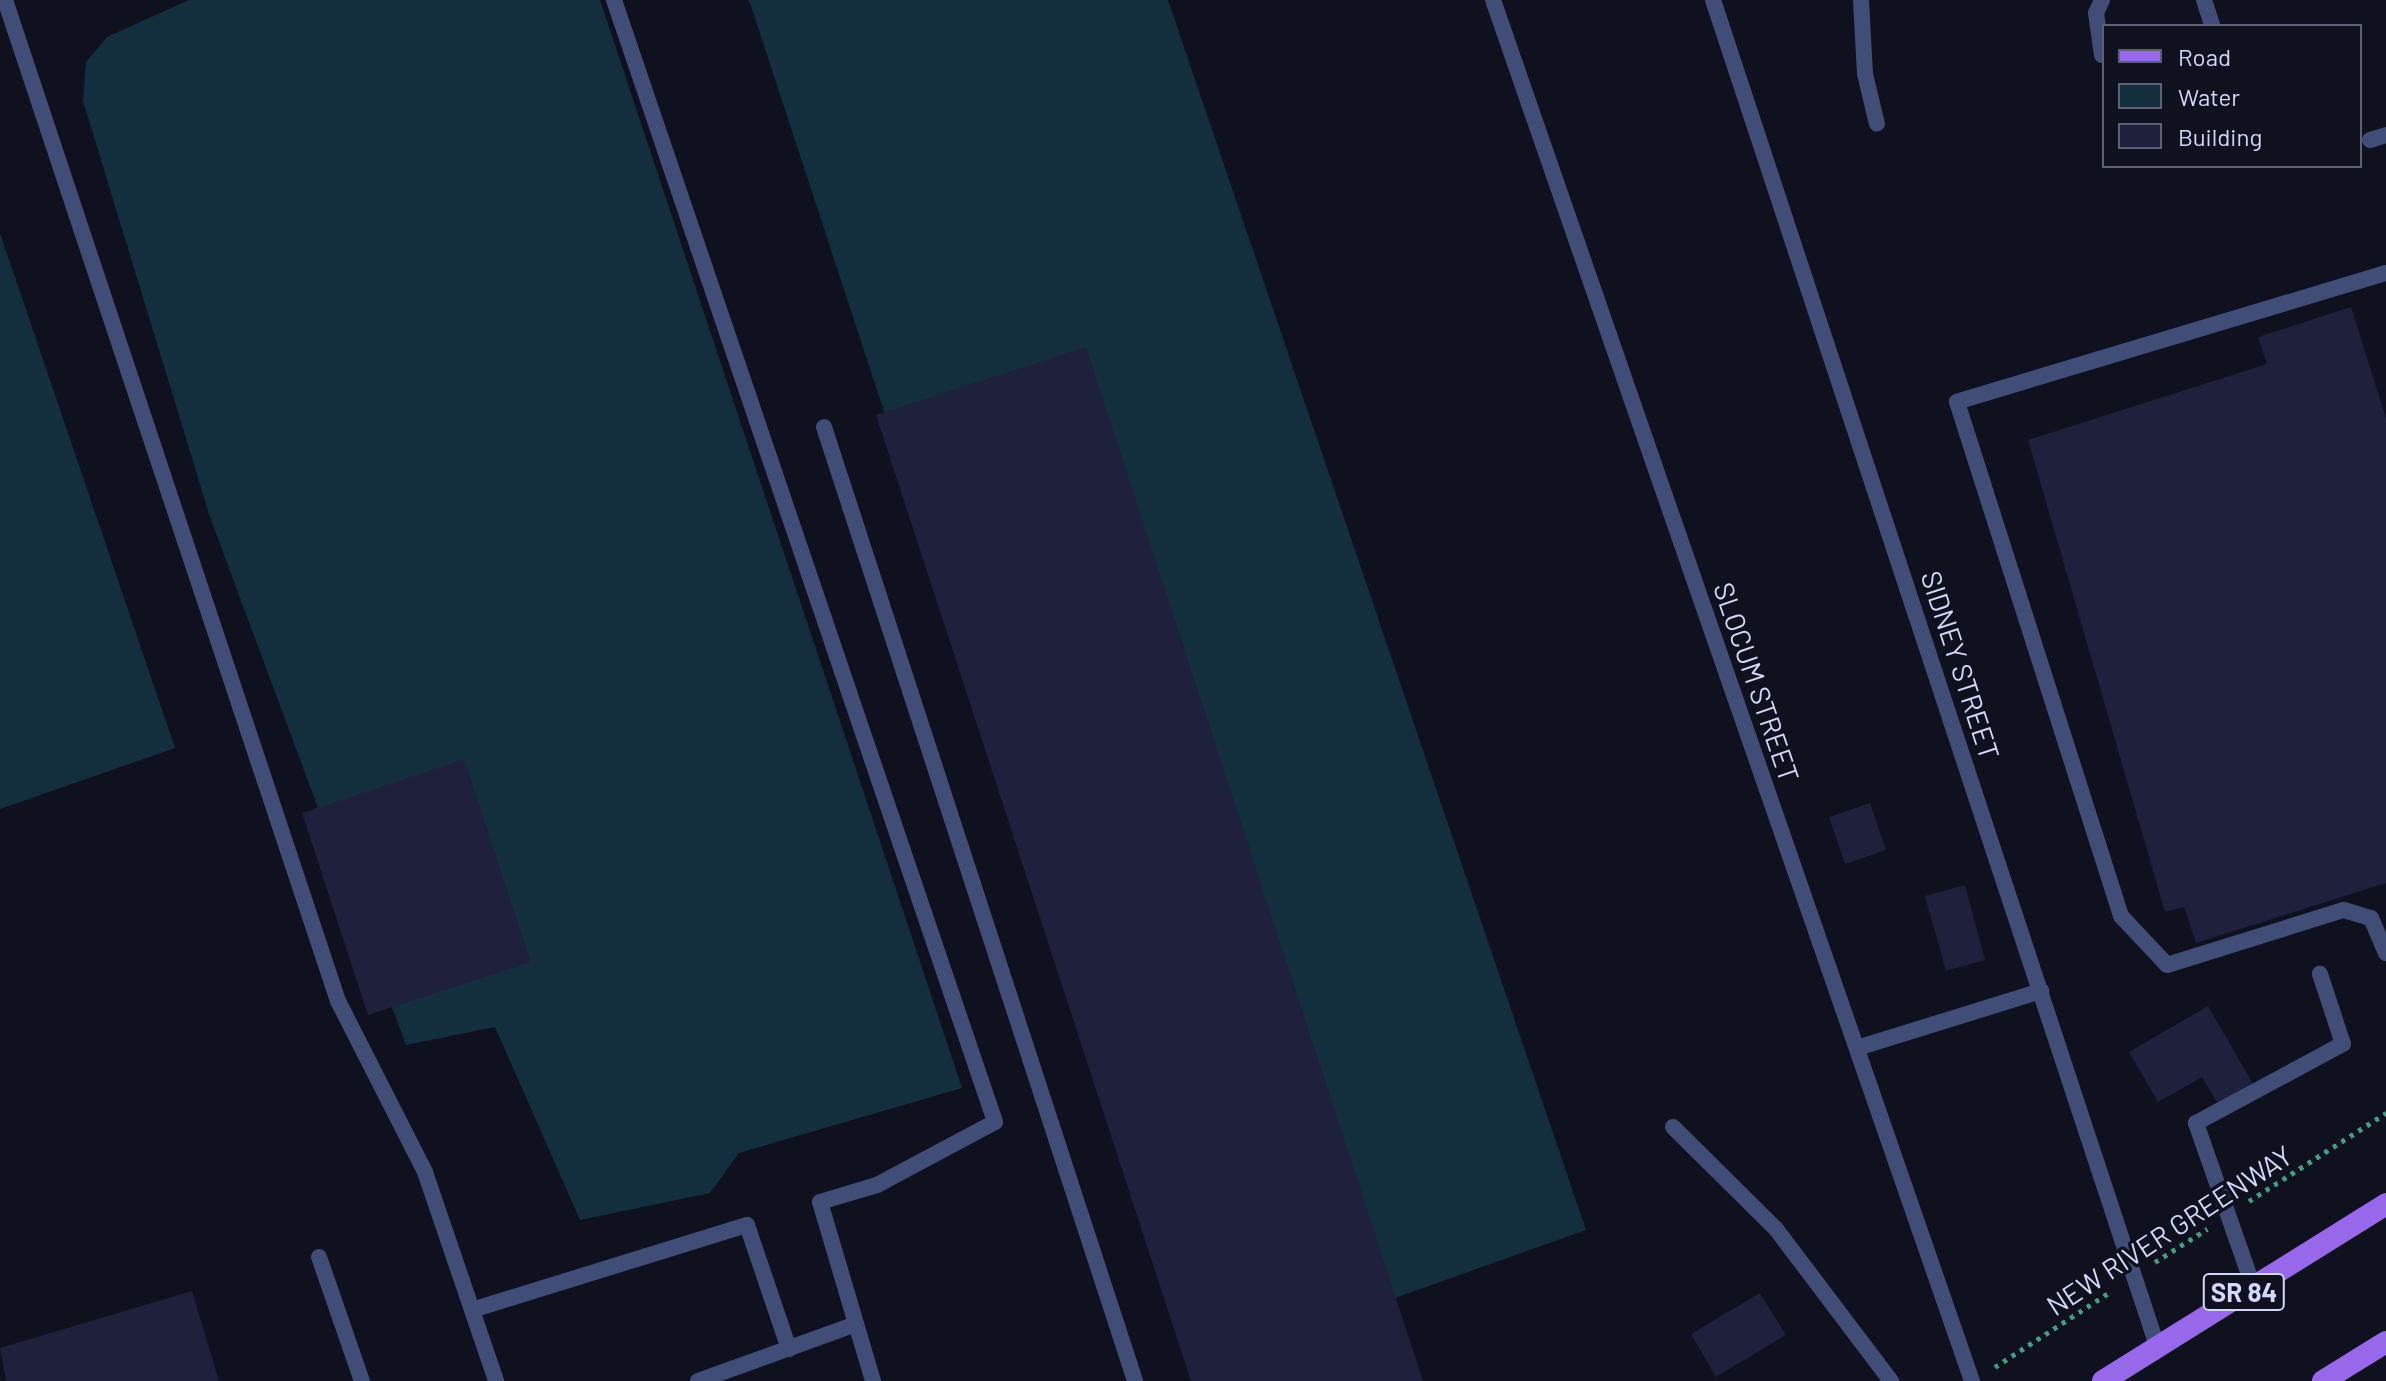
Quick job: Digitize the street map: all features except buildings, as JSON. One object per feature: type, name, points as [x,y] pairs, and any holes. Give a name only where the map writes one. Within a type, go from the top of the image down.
[{"type":"main road","name":"SR 84","points":[[2103,1381],[2386,1204]]},
{"type":"main road","points":[[2323,1381],[2386,1342]]},
{"type":"street","points":[[5,0],[338,1001],[425,1172],[496,1381]]},
{"type":"street","points":[[614,0],[995,1122],[877,1185],[820,1202],[873,1381]]},
{"type":"street","name":"SLOCUM STREET","points":[[1493,0],[1857,1048],[1979,1377]]},
{"type":"street","name":"SIDNEY STREET","points":[[1713,0],[2157,1346]]},
{"type":"street","points":[[1861,0],[1865,74],[1877,124]]},
{"type":"street","points":[[2102,0],[2096,13],[2102,55]]},
{"type":"street","points":[[2204,0],[2212,24]]},
{"type":"street","points":[[2386,273],[1957,402],[2121,916],[2167,965],[2344,910],[2378,916],[2386,953]]},
{"type":"street","points":[[824,427],[1135,1381]]},
{"type":"street","points":[[2253,1286],[2196,1123],[2343,1044],[2320,974]]},
{"type":"street","points":[[1857,1048],[2041,991]]},
{"type":"street","points":[[1673,1127],[1776,1229],[1891,1381]]},
{"type":"street","points":[[472,1310],[747,1225],[789,1349]]},
{"type":"street","points":[[319,1257],[362,1381]]},
{"type":"street","points":[[698,1381],[856,1324]]},
{"type":"path","name":"NEW RIVER GREENWAY","points":[[1979,1377],[2386,1113]]},
{"type":"water","points":[[189,0],[600,0],[962,1088],[739,1153],[710,1193],[580,1220],[495,1027],[406,1045],[210,517],[83,101],[86,62],[107,37]]},
{"type":"water","points":[[749,0],[1168,0],[1586,1230],[1198,1368]]},
{"type":"water","points":[[0,233],[175,748],[0,809]]}]
